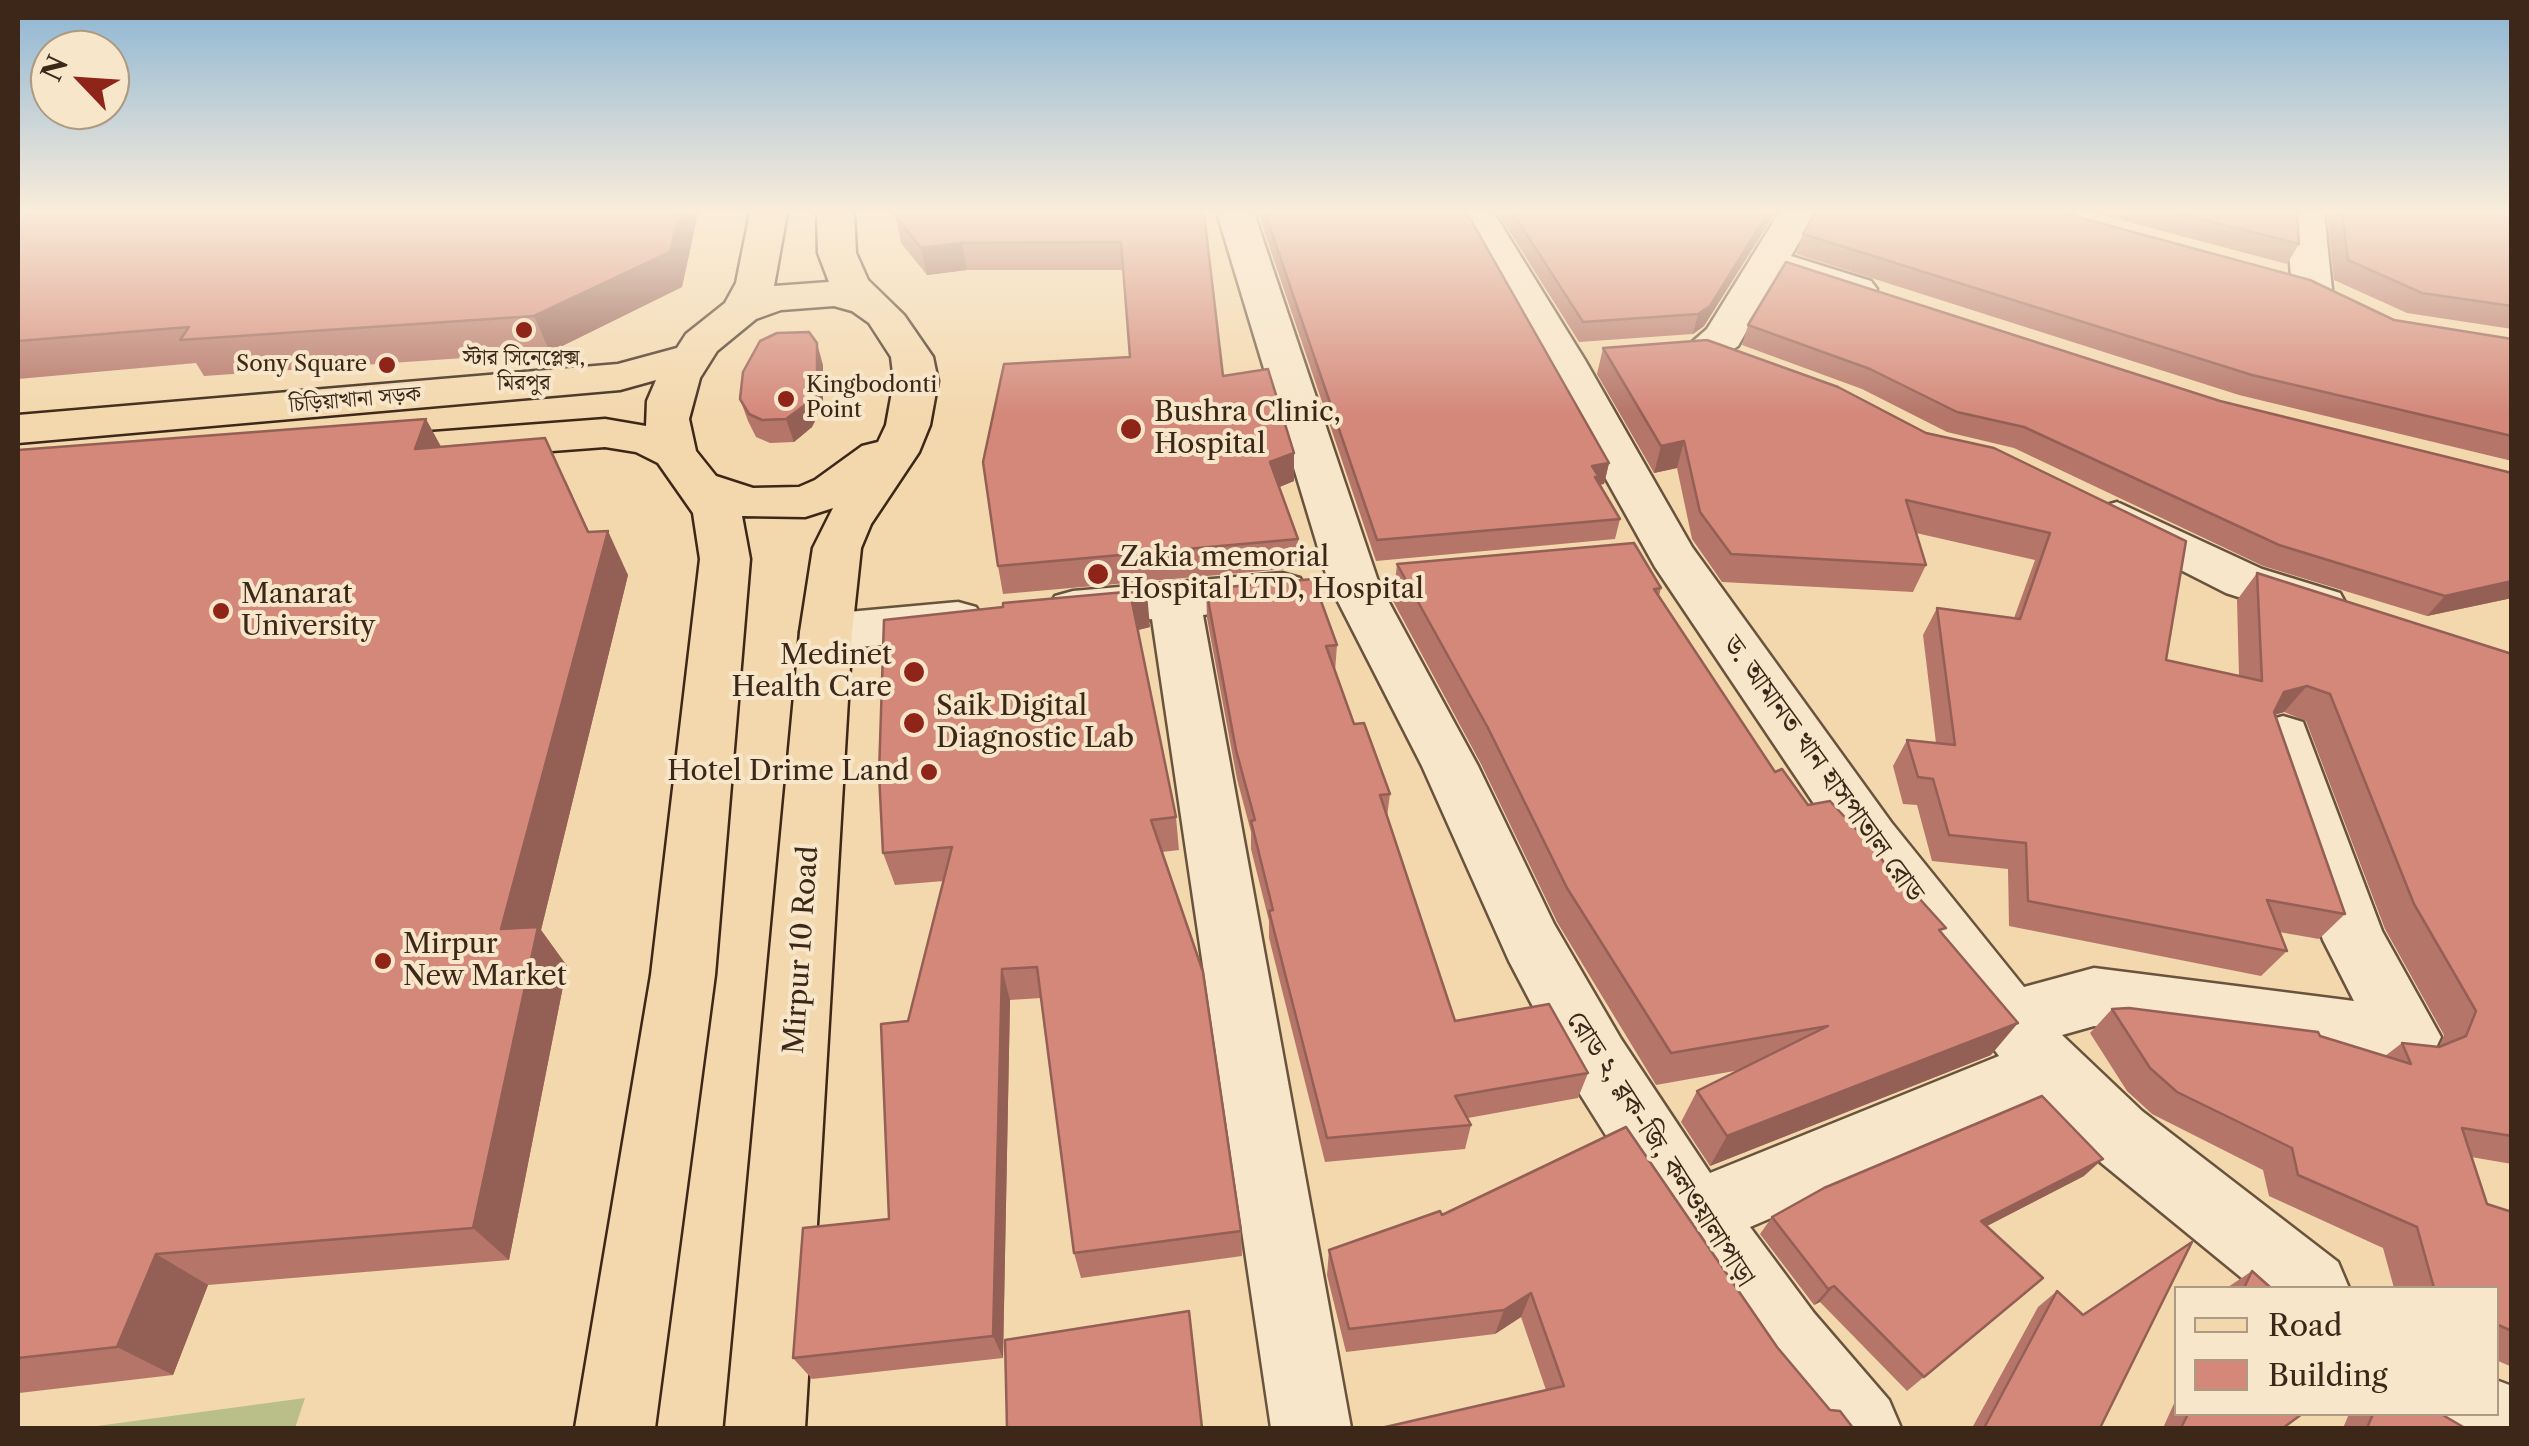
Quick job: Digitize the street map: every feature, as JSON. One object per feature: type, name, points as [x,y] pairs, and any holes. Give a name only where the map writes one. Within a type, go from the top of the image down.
[{"type":"main road","points":[[742,310],[756,280]]},
{"type":"main road","points":[[697,484],[724,498],[753,503],[805,502],[832,491],[862,470],[908,425],[916,382],[912,357],[898,332],[849,280]]},
{"type":"main road","points":[[615,1428],[682,974],[725,559],[667,418],[669,401],[690,358],[711,334],[742,310],[776,298],[805,294],[835,294],[866,302]]},
{"type":"main road","name":"চিড়িয়াখানা সড়ক","points":[[18,429],[620,377],[690,358]]},
{"type":"main road","name":"Mirpur 10 Road","points":[[766,1428],[826,632],[837,548],[848,522],[896,452],[908,425]]},
{"type":"main road","name":"চিড়িয়াখানা সড়ক","points":[[326,454],[604,434],[648,440],[697,484]]},
{"type":"street","name":"রোড ২, ব্লক-জি, কলওয়ালাপাড়া","points":[[1262,280],[1374,582],[1450,766],[1531,942],[1597,1061],[1696,1214],[1787,1340],[1861,1428]]},
{"type":"street","name":"ড. আমানত খান হাসপাতাল রোড","points":[[1526,280],[1582,358],[1672,555],[1870,838],[2030,1044],[2118,1134],[2309,1286]]},
{"type":"street","points":[[1757,370],[1687,351],[1724,337],[1758,280]]},
{"type":"street","points":[[1830,280],[1894,300]]},
{"type":"street","points":[[2310,280],[2311,290]]},
{"type":"street","points":[[2084,502],[2244,581],[2358,618]]},
{"type":"street","points":[[1612,560],[1672,555]]},
{"type":"street","points":[[826,632],[1374,582]]},
{"type":"street","points":[[1175,600],[1311,1428]]},
{"type":"street","points":[[1696,1214],[2030,1044],[2094,997],[2408,1037],[2354,940],[2283,737]]},
{"type":"green space","points":[[305,1398],[295,1428],[82,1428]]},
{"type":"building","points":[[18,280],[609,280],[534,316],[180,340],[189,327],[18,341]]},
{"type":"building","points":[[1124,280],[1212,280],[1223,376],[1268,369],[1294,453],[1270,462],[1298,539],[998,566],[983,462],[1004,364],[1130,357]]},
{"type":"building","points":[[1288,280],[1505,280],[1609,463],[1592,466],[1620,519],[1377,540]]},
{"type":"building","points":[[1556,280],[1726,280],[1710,306],[1698,314],[1583,322]]},
{"type":"building","points":[[1775,280],[1844,280],[2220,401],[2512,473],[2512,581],[2445,596],[2279,545],[2024,427],[1957,412],[1870,369],[1748,325]]},
{"type":"building","points":[[1951,280],[2311,280],[2394,320],[2512,339],[2512,436],[2252,375]]},
{"type":"building","points":[[2394,280],[2512,280],[2512,306],[2422,293]]},
{"type":"building","name":"Kingbodonti Point","points":[[809,332],[817,343],[817,382],[805,405],[786,419],[762,420],[749,414],[740,399],[743,372],[760,341],[777,333]]},
{"type":"building","points":[[1707,340],[1838,387],[1926,433],[1994,448],[2186,541],[2166,660],[2262,681],[2257,573],[2512,654],[2512,1136],[2462,1128],[2487,1204],[2512,1212],[2512,1331],[2499,1325],[2499,1286],[2433,1286],[2417,1227],[2298,1175],[2292,1148],[2177,1092],[2150,1068],[2112,1009],[2318,1032],[2320,1036],[2411,1064],[2402,1043],[2439,1047],[2466,1036],[2476,1011],[2414,904],[2330,694],[2307,686],[2284,692],[2274,712],[2345,914],[2267,900],[2287,951],[2028,901],[2026,843],[1949,835],[1933,779],[1918,777],[1907,740],[1955,745],[1937,608],[2020,619],[2050,533],[1906,500],[1926,565],[1731,554],[1700,512],[1684,441],[1661,446],[1603,348]]},
{"type":"building","points":[[426,419],[415,449],[545,438],[588,532],[608,531],[501,929],[538,927],[473,1228],[156,1254],[117,1347],[18,1358],[18,450]]},
{"type":"building","points":[[1634,543],[1661,588],[1654,589],[1775,772],[1782,769],[1808,805],[1830,801],[1877,852],[1894,878],[1899,876],[1946,928],[1939,930],[2018,1023],[1727,1136],[1697,1091],[1828,1026],[1671,1053],[1567,888],[1488,728],[1397,564]]},
{"type":"building","points":[[1313,579],[1337,645],[1326,646],[1354,724],[1364,723],[1390,794],[1380,795],[1455,1021],[1549,1004],[1588,1073],[1455,1096],[1471,1125],[1327,1138],[1269,911],[1273,910],[1236,750],[1206,589]]},
{"type":"building","points":[[1147,590],[1131,597],[1176,817],[1151,820],[1203,972],[1241,1231],[1074,1253],[1037,967],[1002,969],[993,1336],[793,1358],[803,1228],[889,1219],[881,1024],[908,1021],[952,847],[883,853],[879,774],[884,620],[1003,607],[1003,603]]},
{"type":"building","points":[[2042,1096],[2103,1159],[1981,1221],[2043,1278],[1924,1377],[1834,1286],[1828,1289],[1772,1217],[1824,1188]]},
{"type":"building","points":[[1626,1127],[1777,1347],[1830,1410],[1840,1411],[1853,1428],[1381,1428],[1564,1386],[1531,1293],[1504,1310],[1349,1329],[1329,1250],[1440,1211],[1442,1215]]},
{"type":"building","points":[[2192,1242],[2100,1428],[1984,1428],[2057,1291],[2083,1315]]},
{"type":"building","points":[[2252,1271],[2269,1286],[2245,1286]]},
{"type":"building","points":[[1189,1311],[1202,1428],[1007,1428],[1005,1340]]},
{"type":"building","points":[[2187,1416],[2299,1416],[2283,1428],[2181,1428]]},
{"type":"building","points":[[2372,1416],[2444,1416],[2465,1428],[2367,1428]]},
{"type":"place","name":"স্টার সিনেপ্লেক্স, মিরপুর","points":[[524,330]]},
{"type":"place","name":"Sony Square","points":[[387,365]]},
{"type":"place","name":"Kingbodonti Point","points":[[786,399]]},
{"type":"place","name":"Bushra Clinic, Hospital","points":[[1131,429]]},
{"type":"place","name":"Zakia memorial Hospital LTD, Hospital","points":[[1098,574]]},
{"type":"place","name":"Manarat University","points":[[221,611]]},
{"type":"place","name":"Medinet Health Care","points":[[914,672]]},
{"type":"place","name":"Saik Digital Diagnostic Lab","points":[[914,723]]},
{"type":"place","name":"Hotel Drime Land","points":[[929,772]]},
{"type":"place","name":"Mirpur New Market","points":[[383,961]]}]
